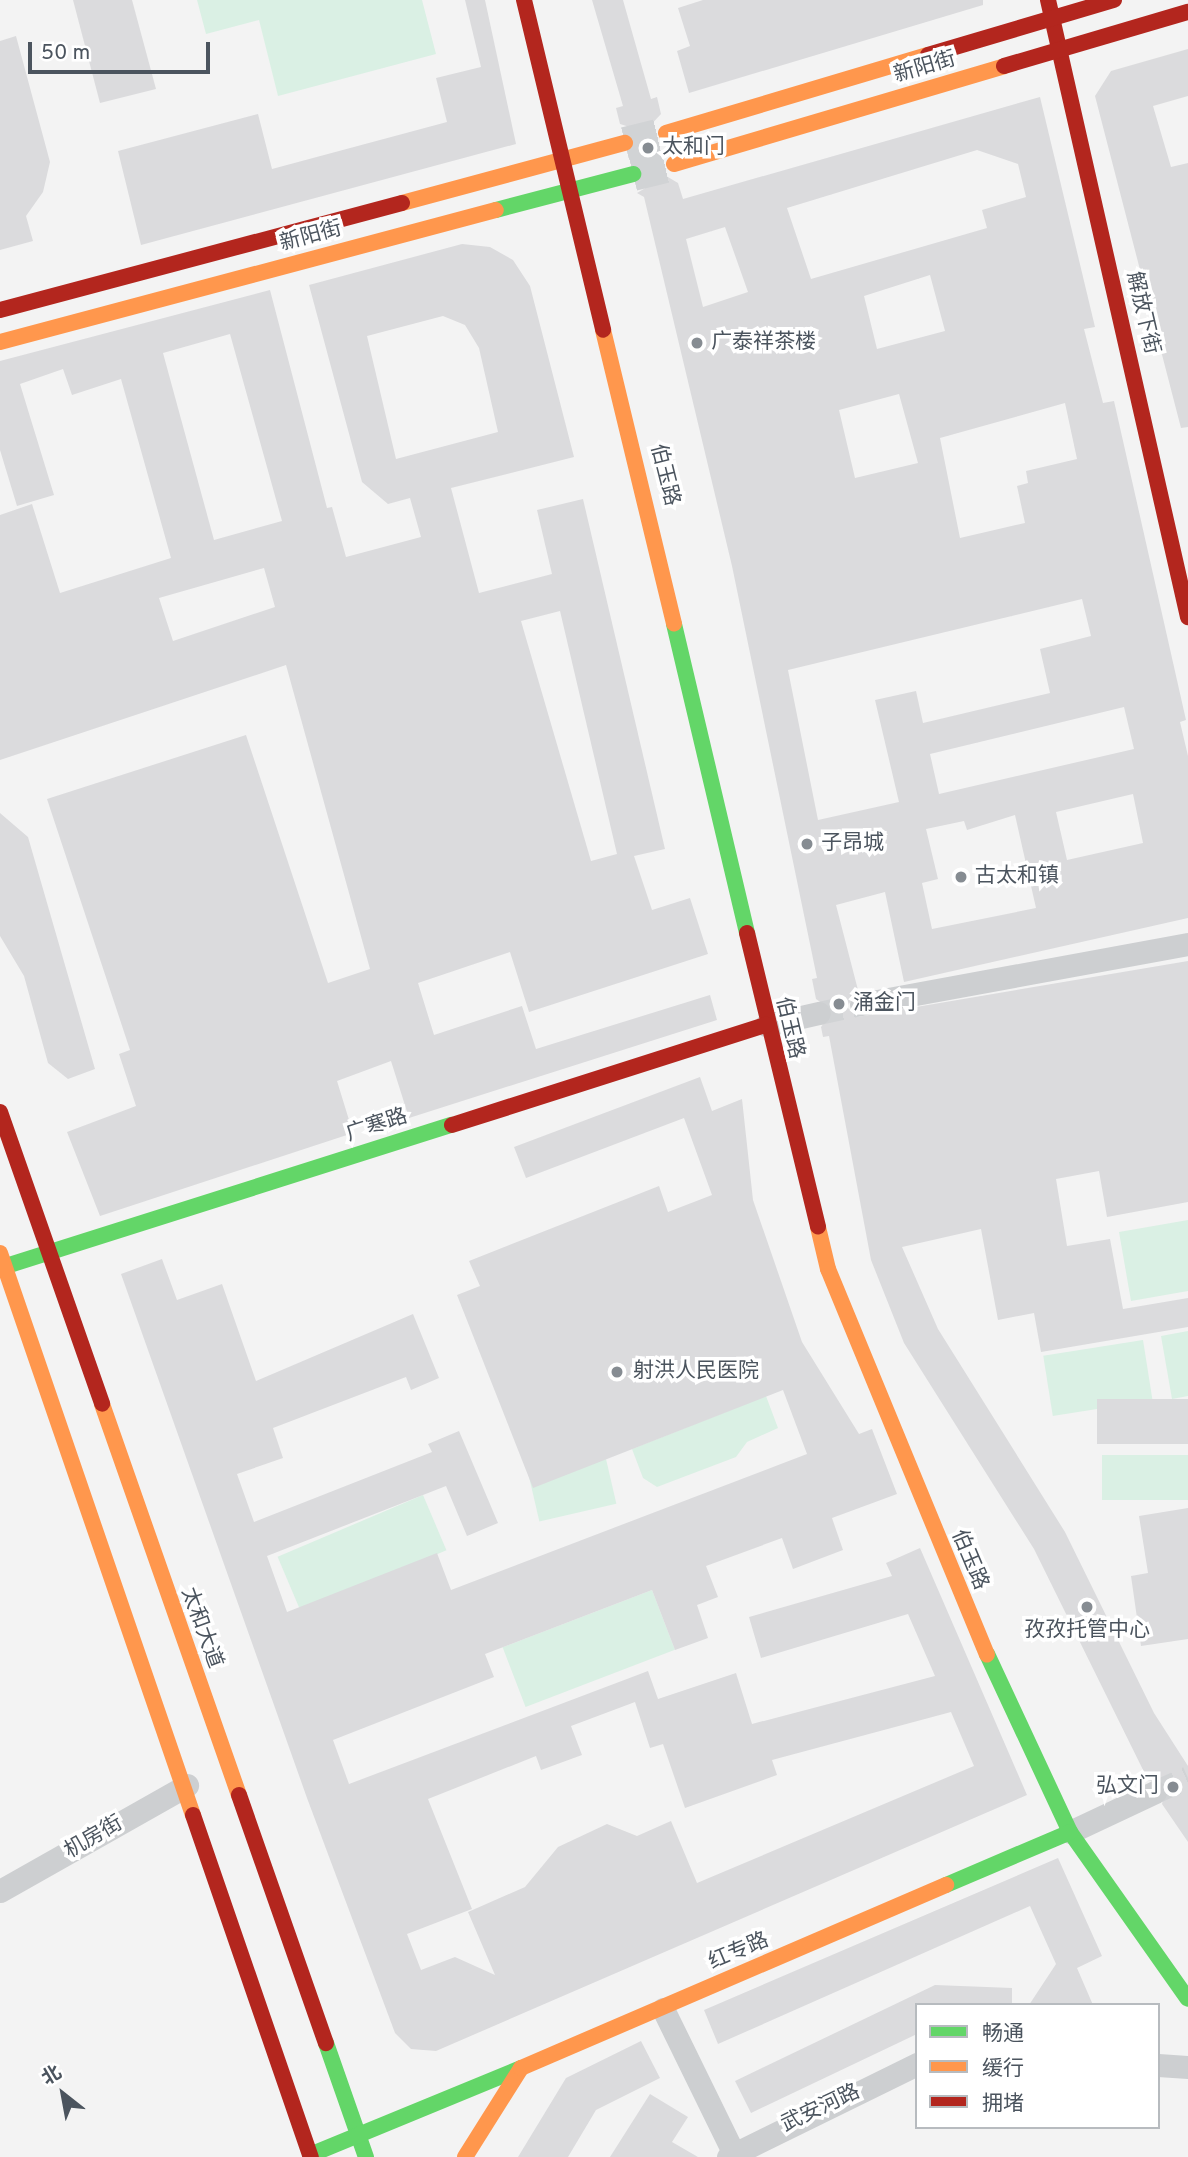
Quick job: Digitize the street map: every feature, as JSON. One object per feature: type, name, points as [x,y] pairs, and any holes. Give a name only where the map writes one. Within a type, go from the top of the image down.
[{"type":"main road","name":"伯玉路","points":[[524,0],[573,188],[766,1025],[828,1269],[960,1595],[1070,1832],[1188,1999]]},
{"type":"main road","name":"解放下街","points":[[1048,0],[1188,617]]},
{"type":"main road","name":"新阳街","points":[[666,133],[1114,0]]},
{"type":"main road","name":"新阳街","points":[[674,164],[1188,12]]},
{"type":"main road","name":"新阳街","points":[[0,310],[564,157],[625,143]]},
{"type":"main road","name":"新阳街","points":[[0,342],[633,174]]},
{"type":"main road","name":"广寒路","points":[[1,1262],[46,1253],[766,1025]]},
{"type":"main road","name":"太和大道","points":[[0,1112],[46,1253],[366,2157]]},
{"type":"main road","points":[[1,1262],[187,1785],[311,2156]]},
{"type":"main road","name":"红专路","points":[[311,2156],[663,2009],[1070,1832]]},
{"type":"main road","points":[[465,2157],[521,2068]]},
{"type":"street","points":[[861,1004],[1188,944]]},
{"type":"street","points":[[766,1025],[819,1013]]},
{"type":"street","name":"机房街","points":[[0,1891],[187,1785]]},
{"type":"street","points":[[1070,1832],[1155,1792]]},
{"type":"street","points":[[663,2009],[730,2154]]},
{"type":"street","name":"武安河路","points":[[730,2154],[915,2065]]},
{"type":"street","points":[[1160,2066],[1188,2067]]},
{"type":"green space","points":[[197,0],[422,0],[436,54],[278,96],[259,20],[206,34]]},
{"type":"green space","points":[[1188,1220],[1188,1291],[1131,1301],[1119,1232]]},
{"type":"green space","points":[[1188,1331],[1188,1396],[1172,1399],[1161,1336]]},
{"type":"green space","points":[[1143,1340],[1153,1400],[1053,1416],[1043,1356]]},
{"type":"green space","points":[[766,1396],[778,1428],[747,1442],[736,1457],[657,1487],[643,1478],[632,1449]]},
{"type":"green space","points":[[1102,1455],[1188,1455],[1188,1500],[1102,1500]]},
{"type":"green space","points":[[606,1459],[616,1504],[539,1522],[529,1477]]},
{"type":"green space","points":[[423,1495],[446,1550],[301,1612],[278,1557]]},
{"type":"green space","points":[[652,1590],[675,1650],[526,1707],[503,1647]]},
{"type":"building","points":[[73,0],[132,0],[156,89],[100,103]]},
{"type":"building","points":[[465,0],[485,0],[516,144],[141,245],[118,151],[258,114],[272,169],[447,122],[436,78],[481,67]]},
{"type":"building","points":[[592,0],[623,0],[651,99],[657,97],[661,114],[647,129],[660,151],[656,170],[678,183],[683,199],[1040,97],[1095,327],[1084,329],[1103,403],[1114,401],[1186,720],[1180,722],[1188,756],[1188,918],[904,982],[885,892],[836,905],[858,990],[847,1007],[857,1017],[1188,961],[1188,1202],[1107,1217],[1099,1171],[1056,1179],[1067,1246],[1110,1239],[1123,1309],[1188,1298],[1188,1327],[1041,1352],[1034,1313],[998,1320],[981,1229],[902,1247],[938,1329],[1065,1532],[1154,1713],[1188,1766],[1188,1842],[1162,1804],[1167,1785],[1148,1780],[1034,1549],[904,1343],[871,1260],[829,1036],[823,1037],[821,1027],[833,1011],[816,999],[812,979],[817,978],[732,566],[644,197],[637,193],[647,187],[652,170],[639,156],[639,130],[620,124],[616,108],[623,106]],"holes":[[[977,150],[1018,164],[1026,197],[982,210],[987,228],[811,279],[787,208]],[[725,227],[748,292],[703,307],[686,239]],[[930,275],[945,331],[877,349],[864,296]],[[899,394],[918,463],[855,478],[839,410]],[[1065,403],[1077,459],[1026,471],[1028,483],[1017,486],[1025,523],[960,538],[940,438]],[[1082,599],[1091,636],[1040,649],[1050,693],[923,723],[916,691],[875,700],[899,802],[818,820],[788,670]],[[1124,707],[1134,749],[939,794],[930,754]],[[1133,794],[1143,843],[1067,860],[1056,812]],[[1015,815],[1036,908],[932,929],[922,883],[938,879],[926,829],[964,821],[967,830]]]},
{"type":"building","points":[[703,0],[983,0],[983,5],[689,93],[677,51],[690,46],[678,8]]},
{"type":"building","points":[[16,36],[50,162],[43,192],[26,216],[33,241],[0,250],[0,41]]},
{"type":"building","points":[[1188,49],[1188,96],[1153,106],[1171,167],[1188,163],[1188,427],[1181,428],[1095,96],[1111,71]]},
{"type":"building","points":[[462,244],[490,247],[513,260],[530,286],[574,457],[451,488],[479,593],[552,574],[537,510],[583,499],[665,849],[634,856],[652,910],[690,898],[708,954],[529,1012],[510,952],[418,983],[434,1035],[522,1006],[536,1049],[710,995],[717,1020],[409,1118],[391,1061],[337,1081],[353,1133],[100,1216],[67,1132],[136,1106],[119,1054],[130,1050],[47,799],[246,735],[328,983],[370,969],[286,665],[0,760],[0,515],[32,504],[60,593],[171,558],[121,379],[72,395],[63,369],[20,384],[54,495],[17,506],[0,450],[0,361],[270,290],[327,508],[332,507],[346,557],[421,537],[410,498],[388,504],[362,482],[309,285]],"holes":[[[443,316],[465,325],[479,348],[498,432],[396,459],[367,336]],[[230,334],[282,521],[214,540],[163,353]],[[264,568],[275,607],[173,641],[159,598]],[[560,611],[617,854],[591,861],[521,621]]]},
{"type":"building","points":[[0,813],[28,837],[95,1069],[68,1079],[48,1063],[24,976],[0,936]]},
{"type":"building","points":[[700,1077],[712,1111],[742,1099],[753,1200],[802,1342],[859,1434],[872,1429],[897,1494],[832,1518],[843,1550],[793,1569],[782,1538],[706,1566],[718,1597],[697,1605],[708,1638],[675,1650],[652,1590],[485,1654],[494,1677],[333,1740],[349,1784],[648,1671],[658,1699],[736,1673],[752,1724],[935,1676],[908,1614],[761,1658],[749,1617],[892,1576],[886,1563],[920,1548],[1027,1795],[436,2051],[411,2049],[395,2033],[307,1798],[121,1274],[162,1259],[177,1300],[222,1284],[256,1381],[413,1314],[439,1378],[411,1390],[406,1377],[273,1428],[283,1458],[237,1474],[254,1522],[432,1452],[428,1444],[459,1431],[498,1523],[467,1536],[446,1486],[267,1556],[287,1612],[437,1553],[451,1590],[807,1454],[783,1390],[533,1488],[457,1295],[480,1286],[469,1261],[659,1186],[668,1212],[712,1195],[684,1118],[526,1178],[514,1147]],"holes":[[[635,1702],[650,1748],[663,1744],[685,1808],[777,1775],[772,1760],[951,1712],[974,1766],[697,1883],[671,1821],[637,1836],[607,1824],[558,1847],[525,1887],[468,1912],[495,1975],[455,1957],[421,1970],[407,1934],[472,1909],[428,1799],[536,1756],[541,1770],[582,1755],[571,1726]]]},
{"type":"building","points":[[1097,1399],[1188,1399],[1188,1444],[1097,1444]]},
{"type":"building","points":[[1188,1508],[1188,1639],[1141,1646],[1131,1576],[1148,1573],[1139,1516]]},
{"type":"building","points":[[1058,1858],[1102,1956],[1077,1968],[1092,2003],[1030,2003],[1056,1964],[1030,1906],[718,2044],[704,2010]]},
{"type":"building","points":[[935,1985],[1012,1988],[1012,2003],[915,2003],[915,2035],[751,2113],[735,2081]]},
{"type":"building","points":[[641,2041],[660,2078],[596,2110],[568,2157],[518,2157],[566,2078]]},
{"type":"building","points":[[650,2094],[688,2117],[672,2142],[698,2157],[610,2157]]},
{"type":"tunnel","points":[[625,143],[666,133]]},
{"type":"tunnel","points":[[633,174],[674,164]]},
{"type":"tunnel","points":[[819,1013],[861,1004]]},
{"type":"tunnel","points":[[1155,1792],[1188,1777]]},
{"type":"traffic: fast","points":[[496,210],[633,174]]},
{"type":"traffic: fast","points":[[674,624],[747,933]]},
{"type":"traffic: fast","points":[[0,1268],[452,1125]]},
{"type":"traffic: fast","points":[[987,1654],[1070,1832],[1188,1999]]},
{"type":"traffic: fast","points":[[946,1885],[1070,1832]]},
{"type":"traffic: fast","points":[[326,2043],[366,2157]]},
{"type":"traffic: fast","points":[[310,2155],[521,2068]]},
{"type":"traffic: slow","points":[[666,133],[928,55]]},
{"type":"traffic: slow","points":[[674,164],[1004,66]]},
{"type":"traffic: slow","points":[[402,203],[625,143]]},
{"type":"traffic: slow","points":[[0,342],[496,210]]},
{"type":"traffic: slow","points":[[603,330],[674,624]]},
{"type":"traffic: slow","points":[[818,1227],[828,1269],[987,1654]]},
{"type":"traffic: slow","points":[[0,1253],[193,1815]]},
{"type":"traffic: slow","points":[[102,1404],[239,1795]]},
{"type":"traffic: slow","points":[[465,2157],[521,2068],[946,1885]]},
{"type":"traffic: jam","points":[[524,0],[603,330]]},
{"type":"traffic: jam","points":[[1048,0],[1188,617]]},
{"type":"traffic: jam","points":[[928,55],[1114,0]]},
{"type":"traffic: jam","points":[[1004,66],[1188,12]]},
{"type":"traffic: jam","points":[[0,310],[402,203]]},
{"type":"traffic: jam","points":[[747,933],[818,1227]]},
{"type":"traffic: jam","points":[[452,1125],[766,1025]]},
{"type":"traffic: jam","points":[[0,1112],[102,1404]]},
{"type":"traffic: jam","points":[[239,1795],[326,2043]]},
{"type":"traffic: jam","points":[[193,1815],[311,2157]]},
{"type":"place","name":"太和门","points":[[648,148]]},
{"type":"place","name":"广泰祥茶楼","points":[[697,343]]},
{"type":"place","name":"子昂城","points":[[807,844]]},
{"type":"place","name":"古太和镇","points":[[961,877]]},
{"type":"place","name":"涌金门","points":[[839,1004]]},
{"type":"place","name":"射洪人民医院","points":[[617,1372]]},
{"type":"place","name":"孜孜托管中心","points":[[1087,1607]]},
{"type":"place","name":"弘文门","points":[[1173,1787]]}]
